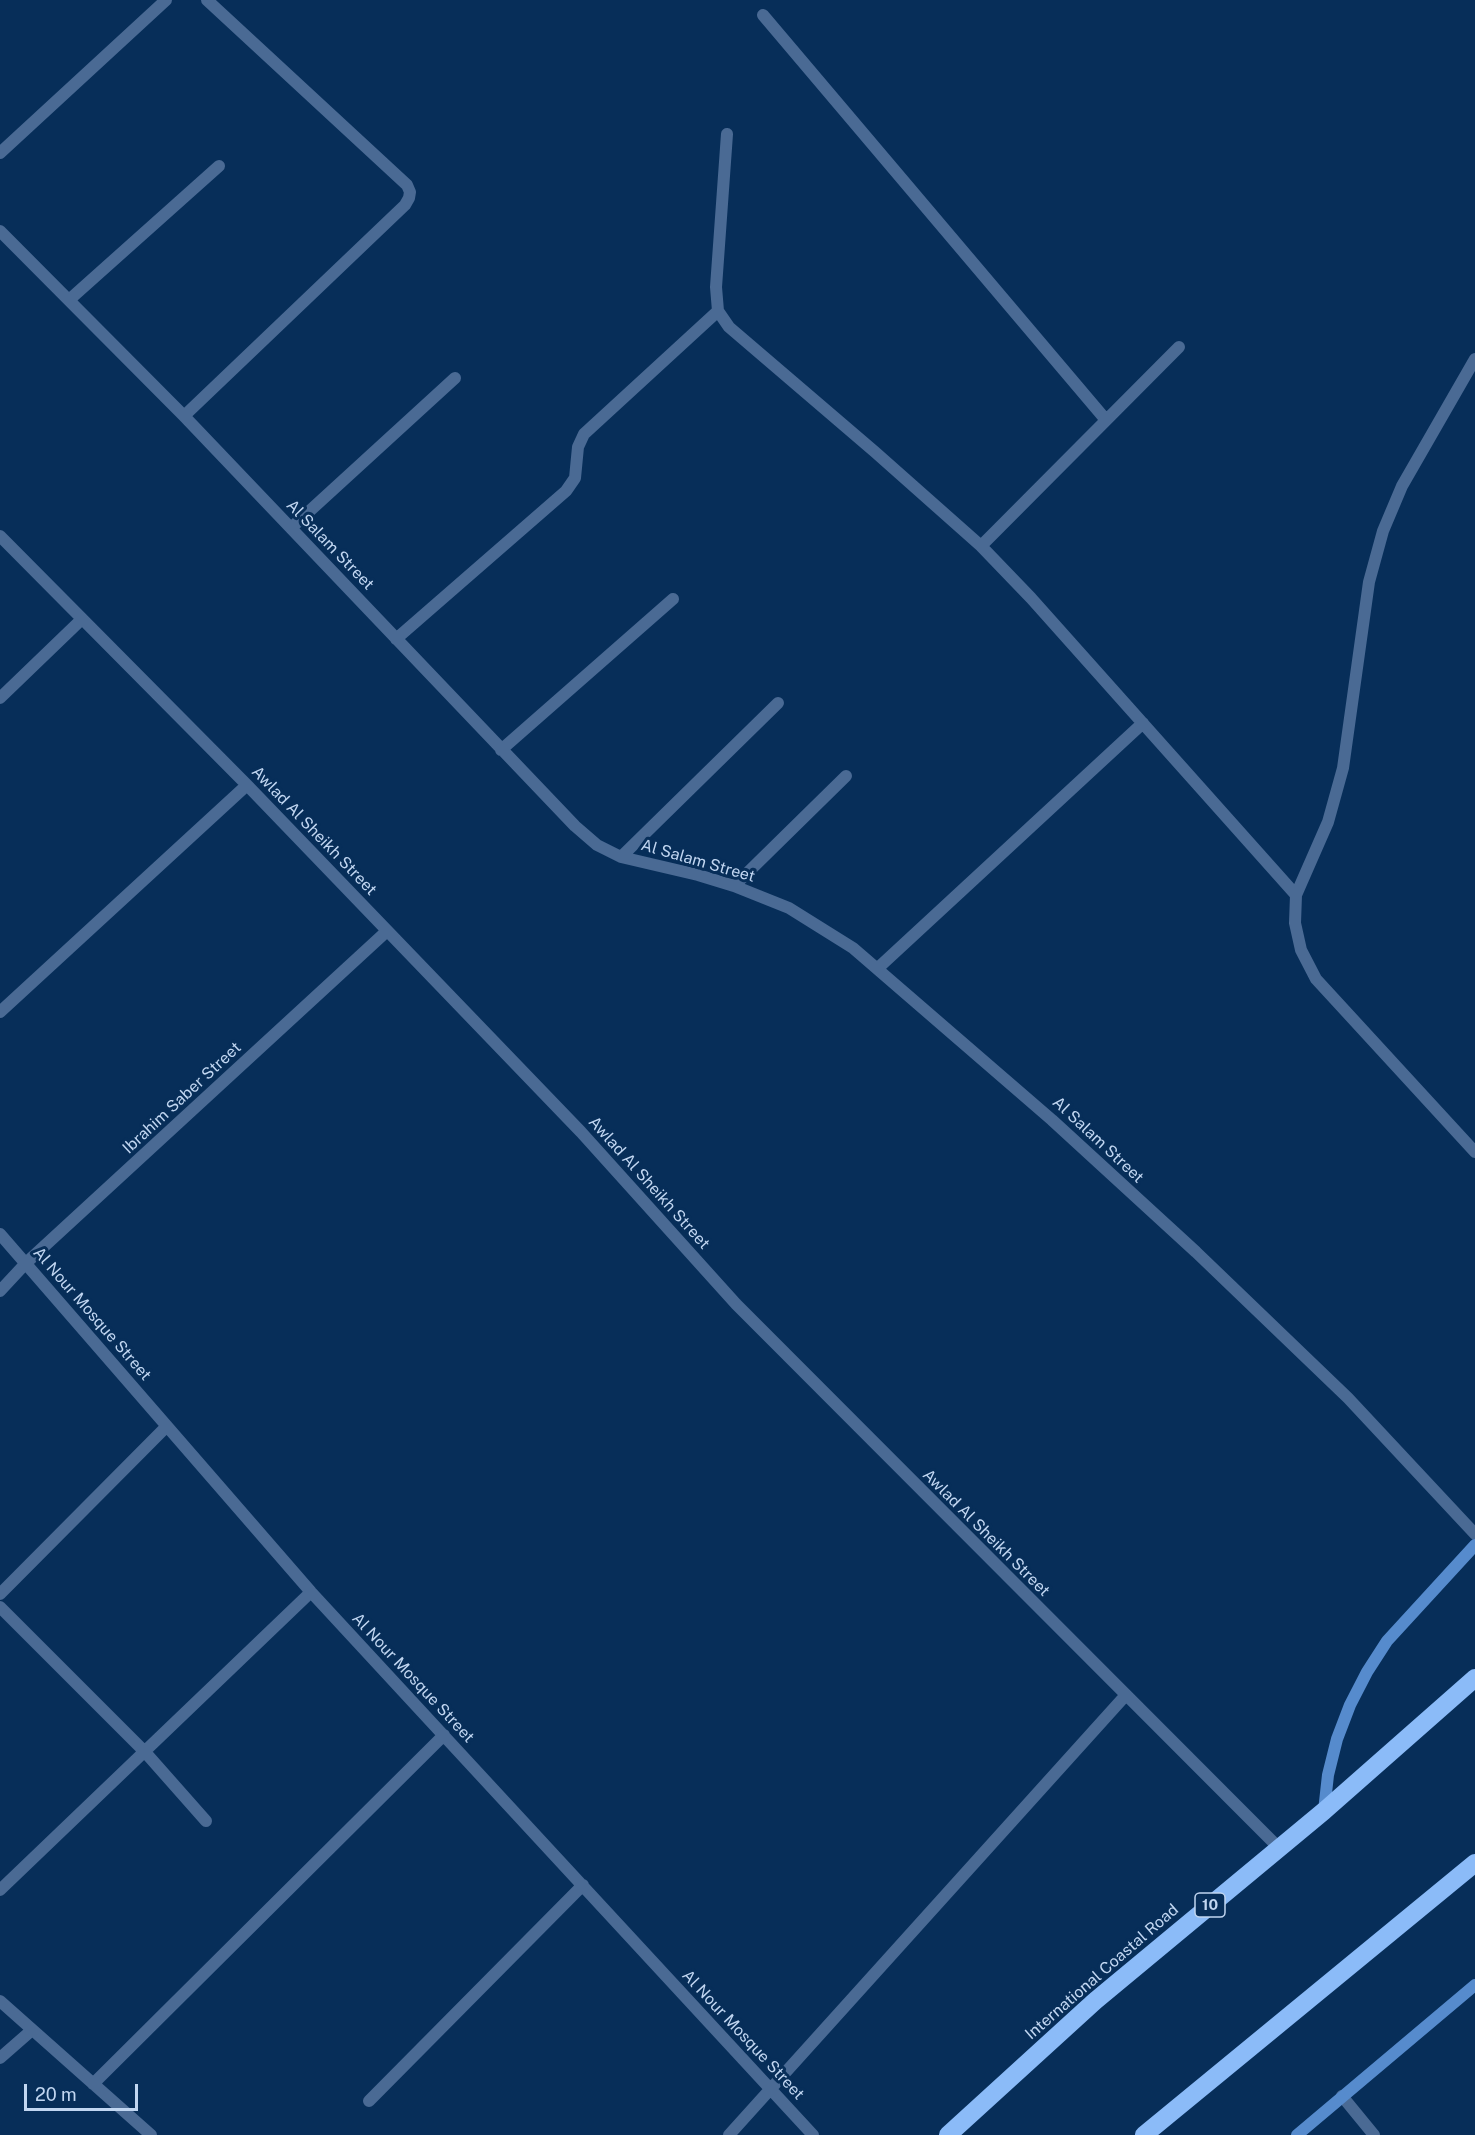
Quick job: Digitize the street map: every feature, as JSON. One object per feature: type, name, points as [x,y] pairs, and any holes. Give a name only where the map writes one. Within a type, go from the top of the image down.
[{"type":"highway","name":"International Coastal Road","points":[[948,2135],[1095,2001],[1324,1811],[1475,1678]]},
{"type":"highway","points":[[1144,2135],[1475,1863]]},
{"type":"street","points":[[0,153],[166,0]]},
{"type":"street","points":[[184,416],[405,205],[410,192],[407,185],[207,0]]},
{"type":"street","points":[[763,15],[1106,420]]},
{"type":"street","points":[[728,134],[716,287],[718,311],[729,327],[981,546],[1031,598],[1296,895]]},
{"type":"street","points":[[69,300],[219,166]]},
{"type":"street","name":"Al Salam Street","points":[[0,231],[184,416],[575,826],[597,845],[621,857],[734,886],[789,908],[853,948],[1052,1120],[1196,1252],[1348,1398],[1475,1534]]},
{"type":"street","points":[[396,639],[566,491],[575,478],[578,447],[584,434],[718,311]]},
{"type":"street","points":[[981,546],[1179,347]]},
{"type":"street","points":[[1475,359],[1402,486],[1383,531],[1369,582],[1343,768],[1328,822],[1296,895],[1295,923],[1301,950],[1316,980],[1475,1152]]},
{"type":"street","points":[[291,528],[455,378]]},
{"type":"street","name":"Awlad Al Sheikh Street","points":[[0,536],[247,785],[580,1132],[736,1304],[1279,1848]]},
{"type":"street","points":[[501,750],[673,599]]},
{"type":"street","points":[[0,698],[82,619]]},
{"type":"street","points":[[621,857],[778,703]]},
{"type":"street","points":[[878,968],[1143,723]]},
{"type":"street","points":[[734,886],[846,776]]},
{"type":"street","points":[[0,1012],[247,785]]},
{"type":"street","name":"Ibrahim Saber Street","points":[[0,1292],[26,1263],[387,931]]},
{"type":"street","name":"Al Nour Mosque Street","points":[[0,1234],[311,1592],[813,2135]]},
{"type":"street","points":[[0,1594],[167,1426]]},
{"type":"street","points":[[1324,1811],[1328,1775],[1337,1739],[1350,1705],[1367,1672],[1387,1641],[1475,1545]]},
{"type":"street","points":[[0,1890],[311,1592]]},
{"type":"street","points":[[0,1607],[145,1752],[206,1821]]},
{"type":"street","points":[[729,2135],[1125,1696]]},
{"type":"street","points":[[93,2084],[444,1736]]},
{"type":"street","points":[[369,2101],[582,1885]]},
{"type":"street","points":[[1297,2135],[1475,1985]]},
{"type":"street","points":[[0,2001],[151,2135]]},
{"type":"street","points":[[0,2058],[32,2030]]},
{"type":"street","points":[[1342,2096],[1374,2135]]}]
